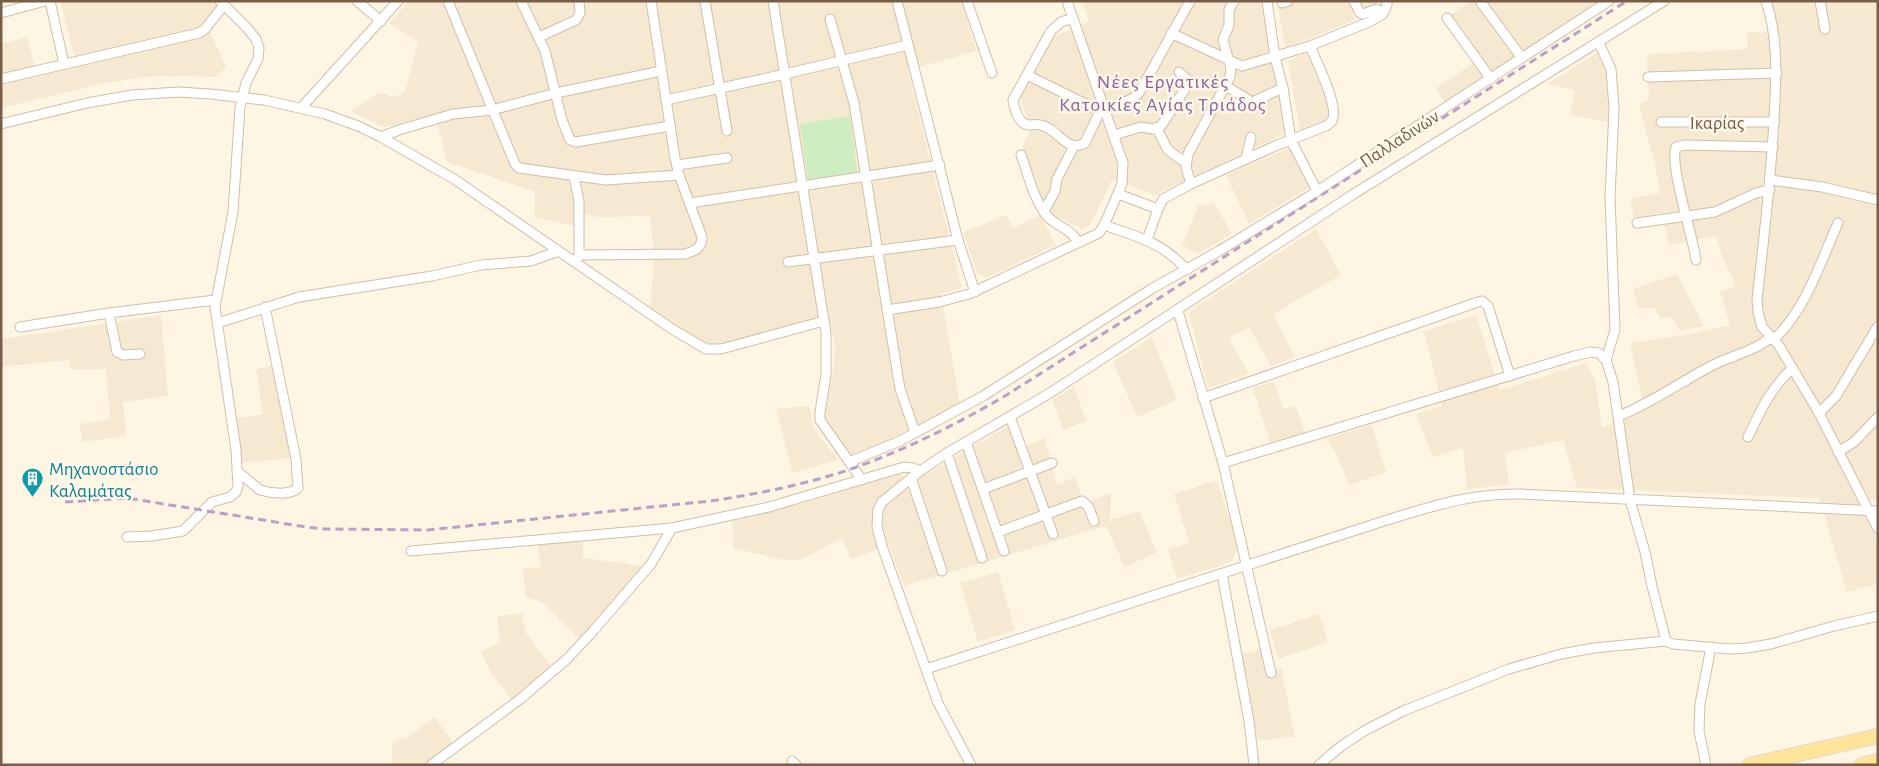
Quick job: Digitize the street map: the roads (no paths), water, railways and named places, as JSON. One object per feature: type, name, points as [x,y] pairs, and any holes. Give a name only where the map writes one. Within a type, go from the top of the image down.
[{"type":"main road","points":[[1750,765],[1878,736]]},
{"type":"main road","points":[[1862,765],[1878,761]]},
{"type":"street","points":[[1,13],[19,4],[45,1]]},
{"type":"street","points":[[50,1],[64,64]]},
{"type":"street","points":[[357,1],[381,21]]},
{"type":"street","points":[[301,108],[398,1]]},
{"type":"street","points":[[448,1],[492,110],[515,164],[519,168],[606,180],[680,175]]},
{"type":"street","points":[[522,1],[547,57],[562,120],[568,137],[573,142],[670,126]]},
{"type":"street","points":[[539,37],[576,20],[580,12],[580,1]]},
{"type":"street","points":[[578,258],[685,254],[696,250],[700,246],[702,239],[677,165],[651,1]]},
{"type":"street","points":[[705,1],[727,131]]},
{"type":"street","points":[[773,1],[824,321],[827,364],[820,420],[862,480]]},
{"type":"street","points":[[897,1],[958,240],[975,292]]},
{"type":"street","points":[[967,1],[992,72]]},
{"type":"street","points":[[888,310],[939,302],[975,292],[1099,233],[1104,225],[1122,184],[1123,163],[1067,1]]},
{"type":"street","points":[[1027,75],[1086,105],[1103,109],[1138,95],[1190,1]]},
{"type":"street","points":[[1191,184],[1187,174],[1186,163],[1188,154],[1226,86],[1231,72],[1223,40],[1229,25],[1229,10],[1234,1]]},
{"type":"street","points":[[1267,1],[1275,57],[1283,88],[1291,140],[1317,191]]},
{"type":"street","points":[[1354,1],[1360,13],[1363,14],[1376,9]]},
{"type":"street","points":[[1171,33],[1242,66],[1310,46],[1378,18],[1383,14],[1387,1]]},
{"type":"street","points":[[1480,1],[1522,58]]},
{"type":"street","name":"Παλλαδινών","points":[[849,462],[891,445],[984,396],[1154,288],[1317,191],[1609,1]]},
{"type":"street","points":[[972,765],[938,703],[877,527],[878,510],[882,502],[920,471],[947,453],[1010,417],[1178,311],[1385,174],[1664,1]]},
{"type":"street","points":[[1766,1],[1775,34],[1776,73],[1771,180],[1757,299],[1760,321],[1792,368],[1819,413],[1878,529]]},
{"type":"street","points":[[1820,1],[1825,29]]},
{"type":"street","points":[[1,79],[199,33],[205,29],[222,3],[251,31],[259,48],[258,59],[248,78],[238,115],[237,161],[232,217],[220,287],[215,300],[238,486],[236,492],[227,499],[212,502],[183,531],[152,536],[127,537]]},
{"type":"street","points":[[1073,18],[1061,22],[1051,31],[1013,100],[1020,121],[1027,126],[1042,125],[1054,131],[1063,141],[1074,146]]},
{"type":"street","points":[[1447,18],[1490,79]]},
{"type":"street","points":[[830,19],[854,103],[900,389],[915,432]]},
{"type":"street","points":[[1599,43],[1611,69],[1614,109],[1610,197],[1615,330],[1606,360]]},
{"type":"street","points":[[666,100],[841,62],[908,45]]},
{"type":"street","points":[[1147,240],[1163,199],[1191,184],[1326,126],[1331,122],[1334,116],[1334,104],[1310,46]]},
{"type":"street","points":[[381,137],[453,114],[492,110],[556,93],[661,71]]},
{"type":"street","points":[[1157,129],[1164,122],[1187,86],[1187,79],[1179,72]]},
{"type":"street","points":[[1648,77],[1776,73]]},
{"type":"street","points":[[1226,86],[1252,102],[1283,88]]},
{"type":"street","points":[[1,124],[79,104],[132,95],[192,93],[286,104],[336,117],[381,137],[454,179],[559,251],[578,258],[695,344],[709,350],[721,349],[824,321]]},
{"type":"street","points":[[1044,211],[1055,191],[1057,178],[1074,146],[1084,142],[1103,109]]},
{"type":"street","name":"Ικαρίας","points":[[1660,122],[1774,122]]},
{"type":"street","points":[[1114,135],[1141,127],[1157,129]]},
{"type":"street","points":[[1157,129],[1168,150],[1186,163]]},
{"type":"street","points":[[1246,159],[1251,137]]},
{"type":"street","points":[[1696,260],[1676,170],[1674,151],[1676,147],[1685,145],[1773,147]]},
{"type":"street","points":[[1021,155],[1044,211],[1074,234],[1078,242]]},
{"type":"street","points":[[677,165],[727,158]]},
{"type":"street","points":[[690,203],[940,166]]},
{"type":"street","points":[[574,177],[580,206],[578,258]]},
{"type":"street","points":[[1771,180],[1822,187],[1878,200]]},
{"type":"street","points":[[1637,223],[1719,211],[1750,195],[1770,190]]},
{"type":"street","points":[[1118,194],[1158,210]]},
{"type":"street","points":[[1619,416],[1642,406],[1717,363],[1757,347],[1786,328],[1803,299],[1838,223]]},
{"type":"street","points":[[1104,225],[1147,240],[1168,252],[1187,270]]},
{"type":"street","points":[[788,262],[958,240]]},
{"type":"street","points":[[218,323],[265,307],[318,294],[401,281],[481,265],[531,261],[559,251]]},
{"type":"street","points":[[20,327],[108,313],[215,300]]},
{"type":"street","points":[[1203,398],[1478,302],[1488,306],[1510,376]]},
{"type":"street","points":[[237,471],[264,491],[289,493],[295,492],[298,488],[296,459],[265,307]]},
{"type":"street","points":[[1178,311],[1223,464],[1271,673]]},
{"type":"street","points":[[108,313],[117,352],[123,355],[140,354]]},
{"type":"street","points":[[1819,413],[1836,396],[1878,326]]},
{"type":"street","points":[[1223,464],[1591,352],[1599,353],[1606,360],[1613,382],[1630,500],[1645,552],[1666,641]]},
{"type":"street","points":[[1748,437],[1769,395],[1792,368]]},
{"type":"street","points":[[1010,417],[1053,534]]},
{"type":"street","points":[[1838,452],[1854,442],[1878,417]]},
{"type":"street","points":[[966,442],[1004,551]]},
{"type":"street","points":[[947,453],[982,558]]},
{"type":"street","points":[[983,489],[1052,463]]},
{"type":"street","points":[[411,551],[672,528],[747,513],[801,499],[904,467],[920,471]]},
{"type":"street","points":[[911,478],[942,571]]},
{"type":"street","points":[[926,669],[1455,500],[1484,495],[1521,494],[1878,511]]},
{"type":"street","points":[[998,532],[1082,501],[1088,506],[1094,522]]},
{"type":"street","points":[[431,765],[519,700],[567,659],[651,564],[672,528]]},
{"type":"street","points":[[1222,574],[1249,721],[1254,765]]},
{"type":"street","points":[[1320,765],[1340,747],[1364,731],[1403,711],[1508,668],[1561,654],[1594,648],[1666,641],[1673,644],[1747,648],[1771,644],[1878,616]]},
{"type":"street","points":[[1706,765],[1699,731],[1700,704],[1711,647]]},
{"type":"railway","points":[[65,502],[127,498],[306,527],[325,529],[428,530],[710,501],[783,488],[837,474],[874,461],[912,444],[1005,396],[1627,1]]},
{"type":"place","name":"Μηχανοστάσιο Καλαμάτας","points":[[33,498]]},
{"type":"district","name":"Νέες Εργατικές Κατοικίες Αγίας Τριάδος","points":[[1163,92]]}]
